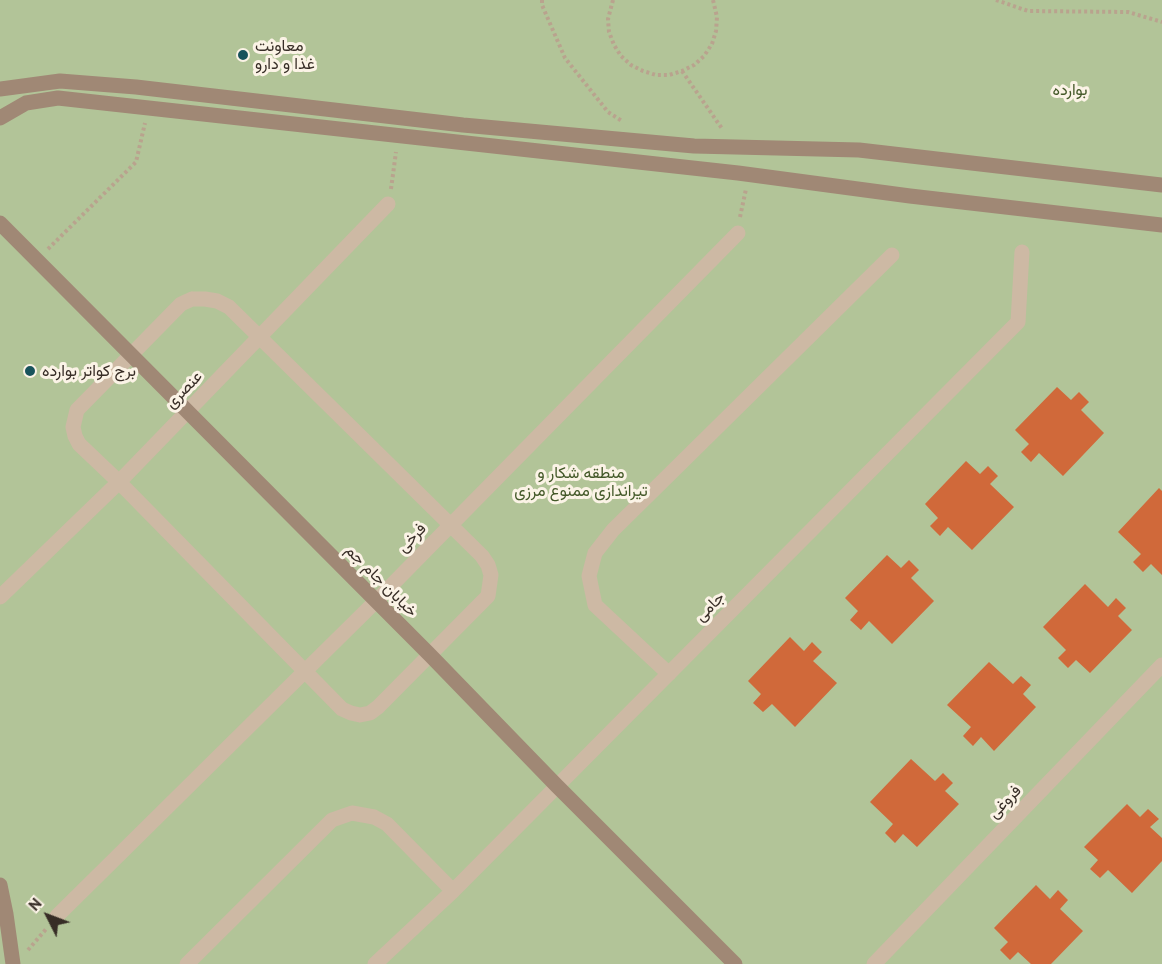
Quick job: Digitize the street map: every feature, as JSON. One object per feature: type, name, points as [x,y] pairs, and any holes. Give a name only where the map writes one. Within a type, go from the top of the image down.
[{"type":"main road","points":[[0,88],[60,81],[136,87],[463,125],[694,146],[859,150],[1162,185]]},
{"type":"main road","points":[[2,117],[26,103],[58,98],[748,174],[910,196],[1162,225]]},
{"type":"main road","name":"خیابان جام جم","points":[[0,224],[735,964]]},
{"type":"main road","points":[[0,885],[18,960]]},
{"type":"street","name":"عنصری","points":[[0,597],[119,482],[388,204]]},
{"type":"street","name":"فرخی","points":[[57,916],[376,601],[738,232]]},
{"type":"street","name":"جامی","points":[[375,964],[453,891],[1018,322],[1022,252]]},
{"type":"street","points":[[669,674],[595,605],[589,576],[595,553],[613,530],[892,255]]},
{"type":"street","points":[[192,300],[218,301],[229,307],[260,338],[482,556],[491,575],[488,596],[370,713],[360,715],[342,709],[79,444],[73,427],[77,410],[181,304],[192,300]]},
{"type":"street","name":"فروغی","points":[[874,964],[1162,665]]},
{"type":"street","points":[[187,964],[332,820],[352,813],[374,817],[387,824],[453,891]]},
{"type":"path","points":[[542,0],[542,5],[565,58],[608,112],[627,124]]},
{"type":"path","points":[[613,0],[608,19],[609,32],[621,56],[631,65],[649,73],[669,75],[694,65],[712,44],[717,18],[713,0]]},
{"type":"path","points":[[996,0],[1028,11],[1128,12],[1162,22]]},
{"type":"path","points":[[682,71],[701,101],[736,147]]},
{"type":"path","points":[[37,260],[136,162],[148,108]]},
{"type":"path","points":[[388,204],[398,136]]},
{"type":"path","points":[[738,232],[748,174]]},
{"type":"path","points":[[18,960],[57,916]]},
{"type":"green space","name":"منطقه شکار و تیراندازی ممنوع مرزی","points":[[0,0],[1162,0],[1162,964],[0,964]]},
{"type":"building","points":[[1057,387],[1071,400],[1079,392],[1089,402],[1081,410],[1104,433],[1063,476],[1039,453],[1031,462],[1021,452],[1029,444],[1015,430]]},
{"type":"building","points":[[966,461],[980,474],[988,466],[998,476],[990,484],[1014,507],[972,550],[948,527],[940,536],[930,526],[938,518],[925,504]]},
{"type":"building","points":[[1159,488],[1162,491],[1162,575],[1151,564],[1143,572],[1133,562],[1141,554],[1118,532]]},
{"type":"building","points":[[887,555],[901,568],[909,560],[919,570],[911,578],[934,601],[892,644],[869,621],[861,630],[850,620],[858,611],[845,598]]},
{"type":"building","points":[[1085,584],[1108,607],[1116,598],[1126,608],[1118,616],[1132,630],[1090,673],[1076,660],[1068,668],[1058,658],[1066,650],[1043,627]]},
{"type":"building","points":[[790,637],[804,651],[812,642],[822,652],[813,661],[837,683],[795,727],[772,704],[763,712],[753,703],[761,694],[748,681]]},
{"type":"building","points":[[989,662],[1013,684],[1021,676],[1031,685],[1023,694],[1036,707],[994,751],[981,737],[973,746],[963,736],[971,727],[947,705]]},
{"type":"building","points":[[911,759],[935,781],[943,773],[953,783],[945,791],[959,804],[917,847],[903,834],[895,843],[885,833],[893,824],[870,802]]},
{"type":"building","points":[[1127,804],[1140,817],[1148,809],[1159,819],[1150,827],[1162,838],[1162,861],[1132,893],[1108,870],[1100,878],[1090,869],[1098,860],[1084,847]]},
{"type":"building","points":[[1036,885],[1050,899],[1058,890],[1068,900],[1060,909],[1083,931],[1051,964],[1031,964],[1018,952],[1010,960],[1000,950],[1008,942],[994,928]]},
{"type":"place","name":"معاونت غذا و دارو","points":[[243,55]]},
{"type":"place","name":"برج کواتر بوارده","points":[[30,371]]},
{"type":"park label","name":"بوارده","points":[[1070,90]]}]
